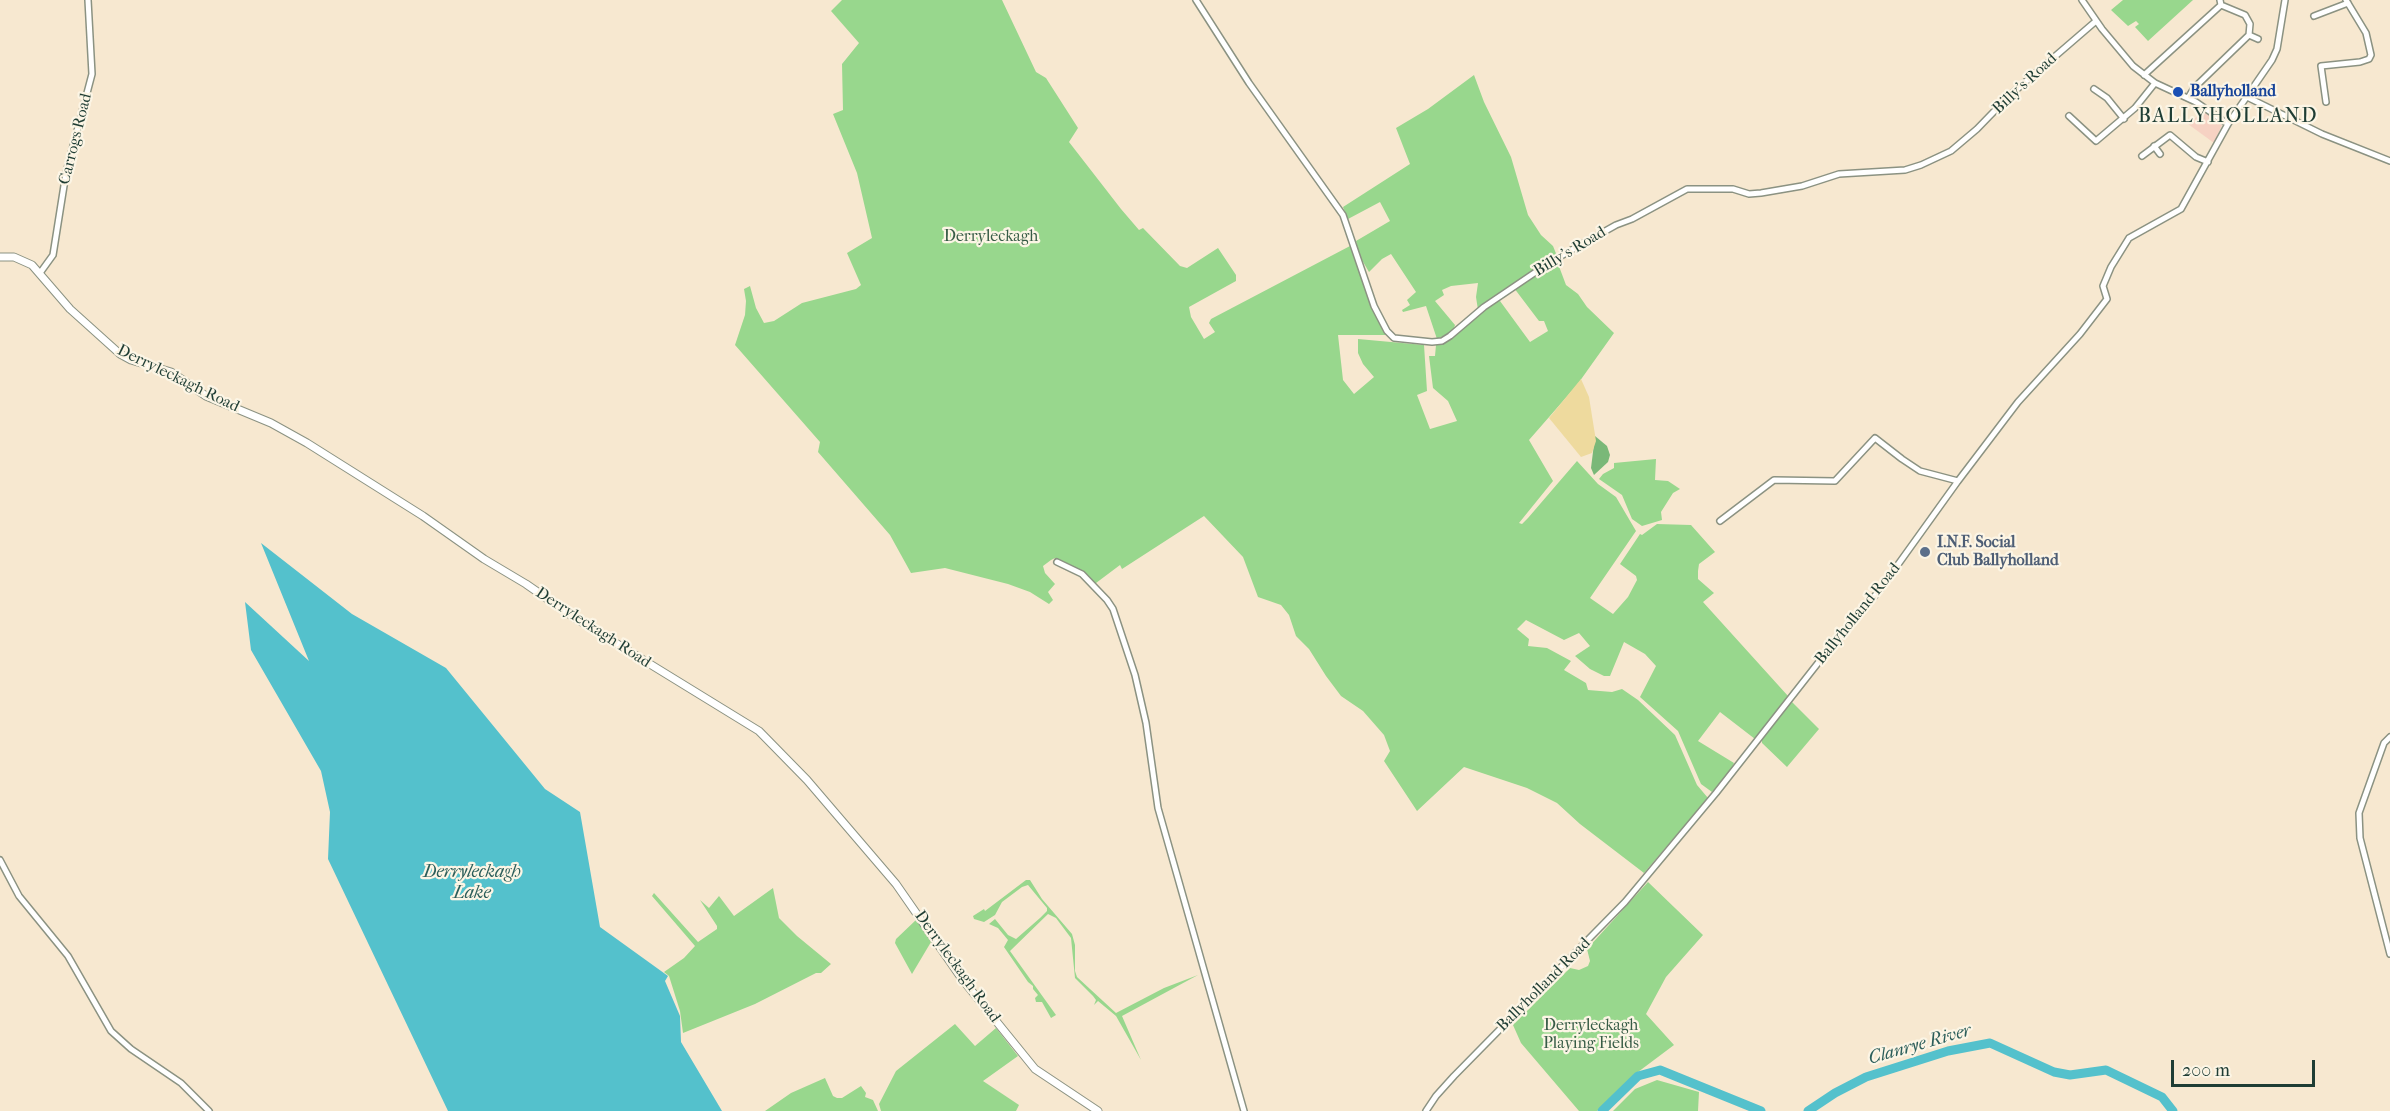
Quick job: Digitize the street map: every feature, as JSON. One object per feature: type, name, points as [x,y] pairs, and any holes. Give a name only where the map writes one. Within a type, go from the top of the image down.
[{"type":"street","name":"Carrogs Road","points":[[40,273],[49,262],[55,248],[66,172],[92,74],[88,0]]},
{"type":"street","name":"Billy's Road","points":[[1196,0],[1249,83],[1343,215],[1374,306],[1387,331],[1394,338],[1432,342],[1442,341],[1450,336],[1484,307],[1561,256],[1687,189],[1733,189],[1749,194],[1761,193],[1802,186],[1839,174],[1905,170],[1951,151],[2096,21]]},
{"type":"street","points":[[2082,0],[2125,59],[2155,83],[2188,98],[2228,124]]},
{"type":"street","name":"Ballyholland Road","points":[[1426,1111],[1454,1076],[1625,902],[1879,591],[2018,402],[2080,334],[2107,299],[2103,286],[2124,245],[2140,231],[2181,209],[2228,124],[2264,73],[2277,49],[2285,0]]},
{"type":"street","points":[[2314,16],[2347,1],[2366,33],[2371,55],[2369,59],[2360,62],[2321,66],[2326,102]]},
{"type":"street","points":[[2144,75],[2220,2],[2245,15],[2250,24],[2249,35],[2194,88],[2188,98]]},
{"type":"street","points":[[2249,35],[2258,39]]},
{"type":"street","points":[[2068,116],[2096,141],[2124,119],[2144,99],[2155,83]]},
{"type":"street","points":[[2094,89],[2107,98],[2124,119]]},
{"type":"street","points":[[2247,97],[2322,134],[2390,161]]},
{"type":"street","points":[[2142,156],[2170,135],[2196,157],[2208,162]]},
{"type":"street","points":[[2154,146],[2160,154]]},
{"type":"street","name":"Derryleckagh Road","points":[[0,257],[14,257],[28,263],[40,273],[70,309],[120,354],[131,360],[171,372],[216,401],[271,423],[307,443],[423,516],[575,618],[759,731],[807,780],[896,884],[962,979],[1035,1069],[1098,1111]]},
{"type":"street","points":[[1720,521],[1774,480],[1835,481],[1875,438],[1920,471],[1958,481]]},
{"type":"street","points":[[1057,562],[1082,574],[1113,609],[1135,675],[1146,723],[1158,808],[1244,1111]]},
{"type":"street","points":[[2390,737],[2384,743],[2359,813],[2360,838],[2390,954]]},
{"type":"street","points":[[0,860],[19,896],[68,956],[111,1031],[131,1049],[181,1083],[209,1111]]},
{"type":"shaded area","points":[[2204,111],[2222,125],[2214,143],[2188,124]]},
{"type":"green space","name":"Derryleckagh","points":[[842,0],[1002,0],[1036,72],[1046,78],[1078,128],[1069,142],[1121,209],[1139,230],[1143,228],[1180,266],[1187,268],[1218,248],[1236,275],[1236,281],[1189,307],[1191,317],[1204,339],[1215,332],[1209,323],[1211,319],[1350,246],[1372,309],[1387,335],[1338,335],[1343,380],[1354,394],[1374,377],[1363,364],[1358,353],[1358,339],[1424,345],[1427,391],[1417,395],[1430,429],[1457,421],[1448,401],[1433,388],[1429,356],[1435,356],[1436,345],[1446,342],[1492,303],[1500,301],[1530,342],[1548,331],[1544,321],[1539,321],[1514,288],[1557,261],[1566,285],[1578,294],[1587,307],[1614,333],[1577,385],[1529,440],[1553,481],[1519,523],[1522,524],[1528,518],[1577,461],[1598,484],[1616,497],[1636,531],[1590,598],[1613,614],[1628,597],[1637,580],[1636,576],[1620,564],[1640,534],[1642,535],[1657,524],[1691,525],[1715,552],[1699,564],[1698,579],[1714,593],[1703,602],[1788,696],[1755,739],[1720,712],[1698,741],[1734,763],[1730,772],[1712,792],[1701,784],[1678,731],[1640,697],[1656,666],[1645,654],[1624,642],[1610,676],[1604,676],[1590,669],[1575,656],[1590,646],[1579,633],[1564,640],[1526,620],[1517,629],[1529,639],[1528,646],[1547,648],[1571,661],[1564,670],[1586,683],[1588,690],[1612,692],[1622,689],[1638,700],[1675,735],[1697,785],[1708,798],[1644,873],[1580,824],[1557,803],[1527,788],[1464,767],[1417,811],[1384,761],[1390,751],[1384,735],[1363,711],[1341,696],[1309,649],[1296,636],[1289,615],[1281,605],[1258,597],[1243,557],[1204,516],[1122,569],[1120,565],[1093,584],[1078,570],[1055,558],[1051,560],[1043,566],[1045,573],[1055,584],[1048,592],[1053,600],[1049,604],[1030,592],[1008,584],[945,568],[911,573],[890,535],[818,452],[820,442],[735,345],[745,315],[744,289],[750,286],[756,308],[764,323],[774,321],[802,303],[856,289],[861,285],[847,253],[872,238],[857,173],[833,114],[843,110],[842,64],[859,43],[831,11]]},
{"type":"green space","points":[[2123,0],[2193,0],[2148,41],[2135,27],[2139,24],[2136,21],[2128,26],[2111,10]]},
{"type":"green space","points":[[1474,75],[1484,102],[1511,157],[1528,215],[1541,235],[1553,246],[1557,256],[1500,292],[1478,310],[1476,297],[1478,283],[1451,286],[1442,290],[1444,295],[1435,301],[1455,325],[1453,331],[1437,339],[1426,306],[1403,312],[1402,310],[1410,305],[1407,300],[1416,292],[1391,254],[1382,259],[1369,272],[1359,255],[1356,241],[1390,221],[1380,202],[1348,219],[1343,207],[1410,164],[1396,128],[1428,109]]},
{"type":"green space","points":[[1595,436],[1607,446],[1610,455],[1608,462],[1594,475],[1591,468]]},
{"type":"green space","points":[[1656,459],[1655,480],[1668,481],[1680,489],[1673,493],[1661,512],[1662,520],[1642,526],[1632,519],[1622,495],[1599,479],[1614,468],[1614,463]]},
{"type":"green space","points":[[1791,701],[1819,729],[1787,767],[1762,743],[1762,737]]},
{"type":"green space","points":[[1026,880],[1030,880],[1042,899],[1072,934],[1077,977],[1116,1013],[1164,988],[1198,975],[1122,1016],[1141,1060],[1116,1016],[1098,1001],[1094,1005],[1096,1000],[1075,978],[1071,938],[1056,918],[1048,914],[1010,951],[1056,1015],[1051,1018],[1042,1002],[1036,1002],[1035,998],[1038,995],[1033,986],[1004,947],[1008,940],[998,928],[989,924],[995,919],[1008,935],[1016,939],[1047,911],[1028,885],[1002,902],[995,915],[984,922],[974,919],[973,916],[984,909],[985,911]]},
{"type":"green space","name":"Derryleckagh Playing Fields","points":[[1648,882],[1703,935],[1666,977],[1646,1014],[1674,1045],[1638,1072],[1597,1111],[1579,1111],[1521,1043],[1513,1025],[1570,968],[1579,970],[1588,966],[1590,961],[1587,949]]},
{"type":"green space","points":[[773,888],[779,918],[831,964],[821,973],[816,973],[755,1004],[683,1033],[680,1011],[669,976],[664,972],[684,958],[695,946],[652,896],[654,893],[698,942],[717,929],[700,900],[709,908],[719,896],[734,916]]},
{"type":"green space","points":[[917,919],[931,942],[912,974],[895,943],[896,939]]},
{"type":"green space","points":[[955,1024],[975,1046],[996,1028],[1018,1056],[983,1081],[1019,1105],[1016,1111],[881,1111],[879,1104],[896,1071]]},
{"type":"green space","points":[[825,1078],[833,1096],[837,1098],[842,1098],[861,1086],[866,1093],[865,1097],[873,1100],[878,1111],[765,1111],[791,1093]]},
{"type":"green space","points":[[1657,1080],[1699,1092],[1698,1111],[1613,1111],[1635,1089]]},
{"type":"sand","points":[[1581,379],[1589,397],[1596,441],[1592,453],[1581,457],[1549,418]]},
{"type":"water","name":"Derryleckagh Lake","points":[[261,543],[352,614],[446,668],[545,789],[580,812],[600,927],[668,976],[665,981],[680,1016],[681,1042],[722,1111],[448,1111],[328,859],[330,812],[321,771],[251,650],[245,602],[309,661]]},
{"type":"waterway","name":"Clanrye River","points":[[1808,1111],[1835,1093],[1866,1077],[1948,1051],[1990,1043],[2054,1072],[2070,1075],[2106,1070],[2162,1097],[2173,1111]]},
{"type":"waterway","name":"Clanrye River","points":[[1602,1111],[1638,1076],[1660,1070],[1761,1111]]},
{"type":"place","name":"Ballyholland","points":[[2178,92]]},
{"type":"place","name":"I.N.F. Social Club Ballyholland","points":[[1925,552]]},
{"type":"district","name":"BALLYHOLLAND","points":[[2228,117]]}]
